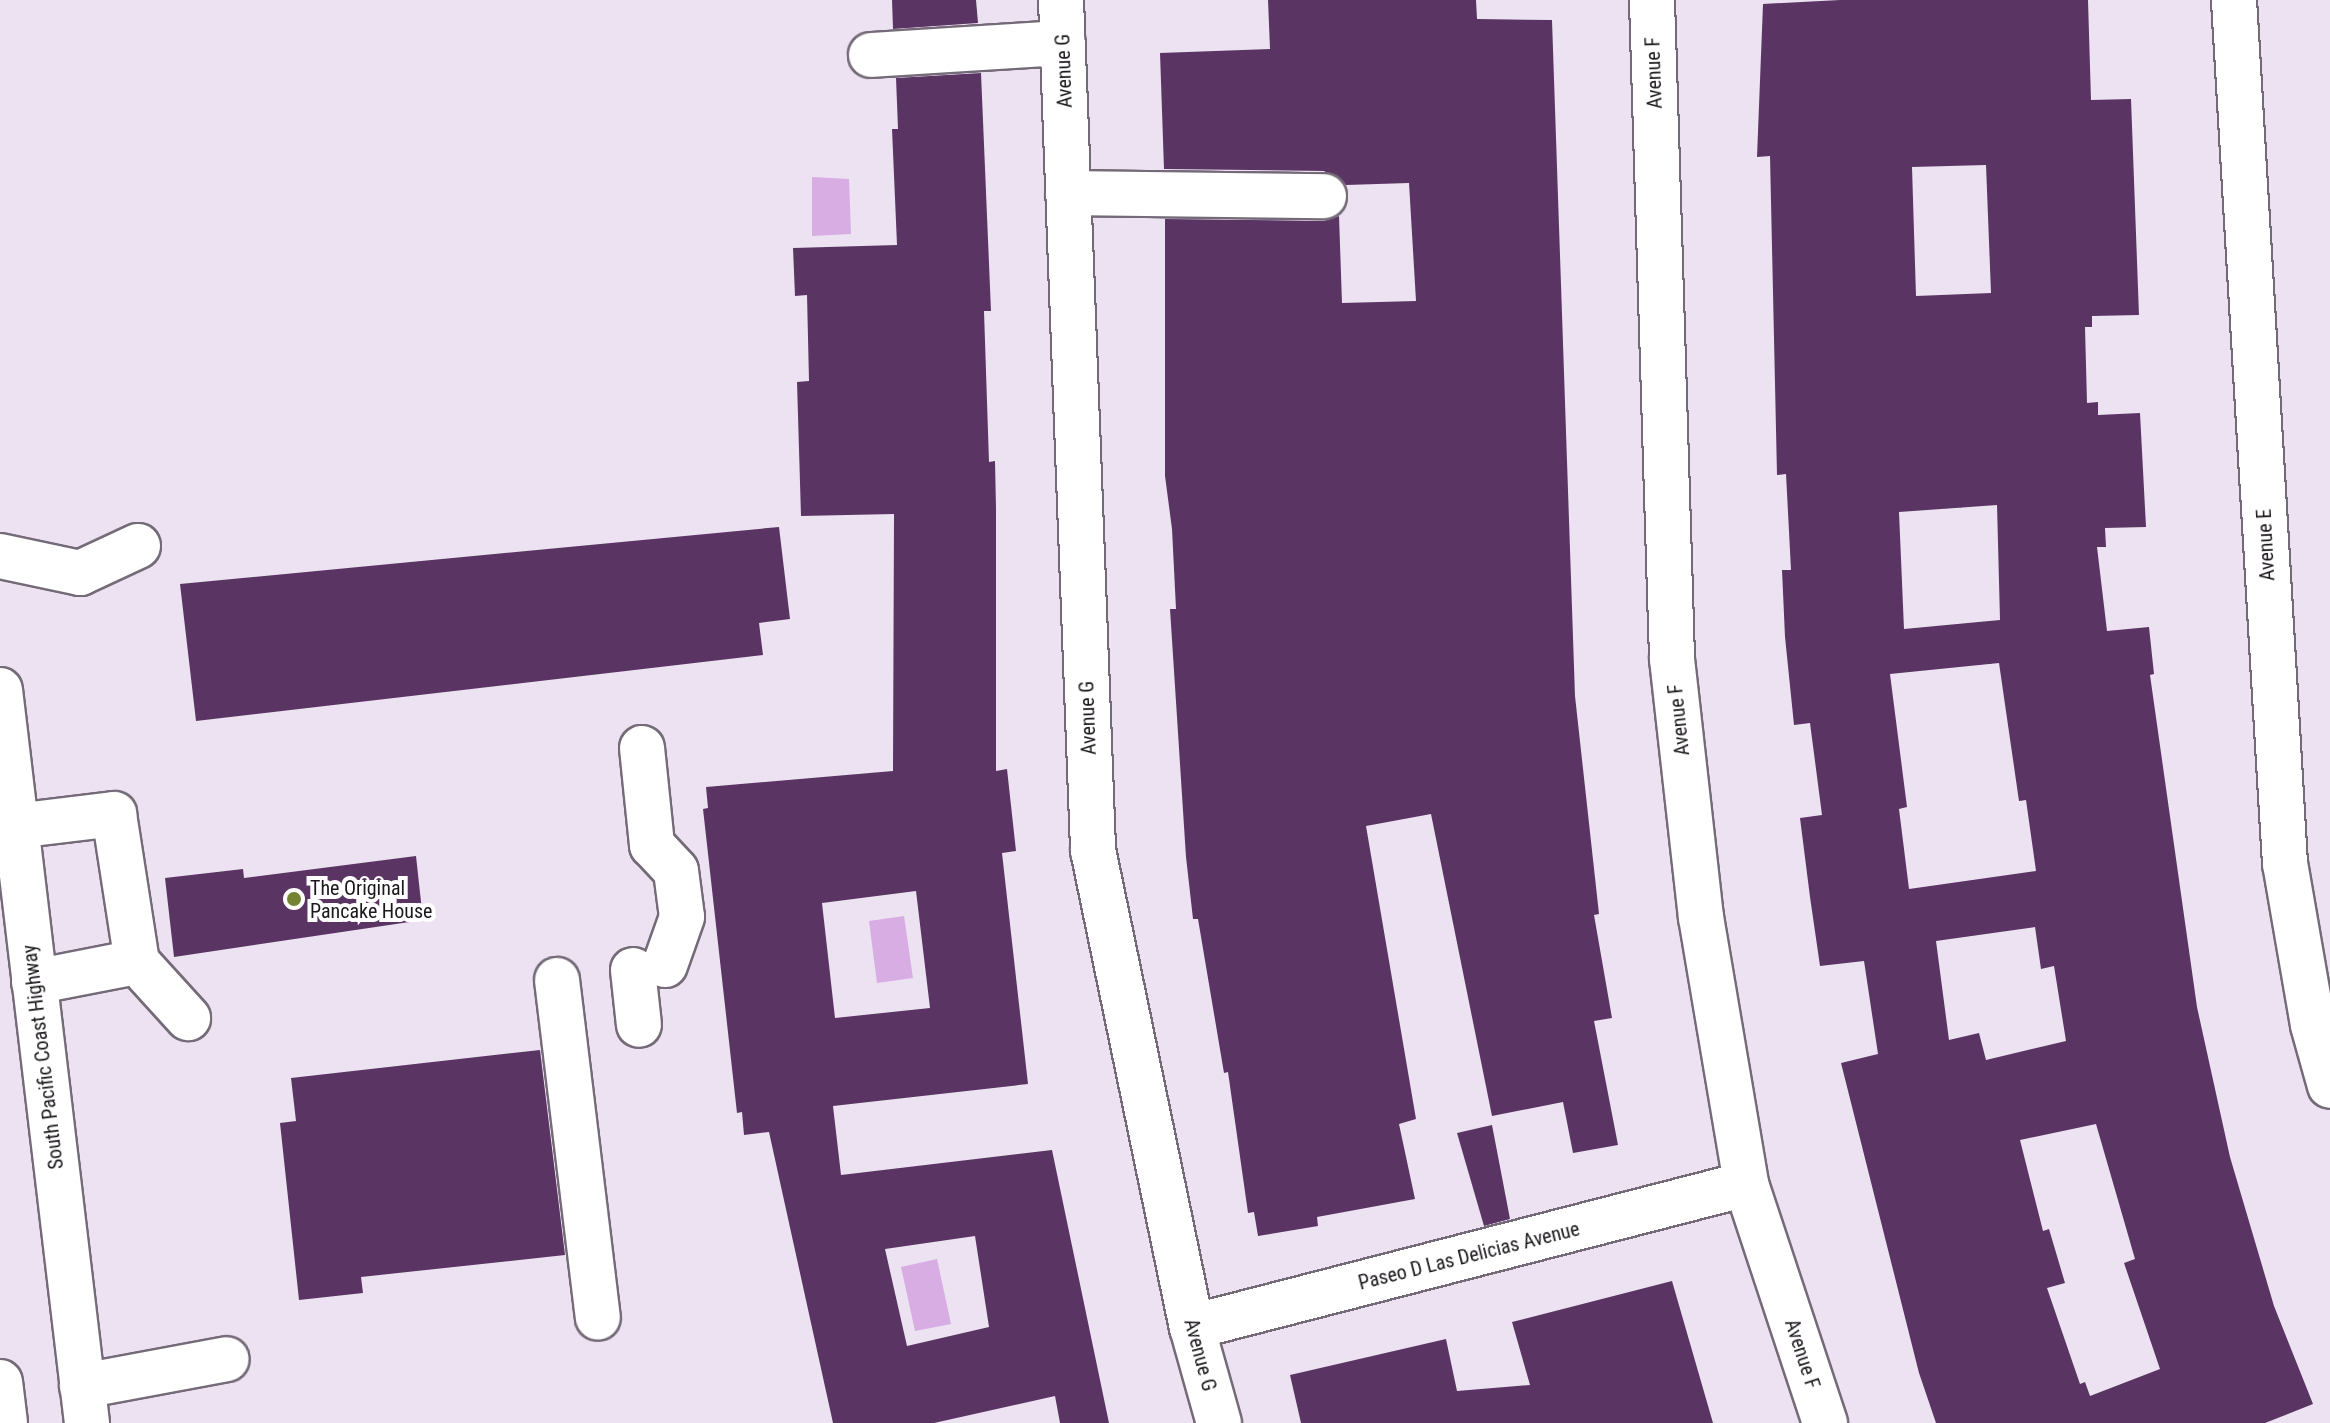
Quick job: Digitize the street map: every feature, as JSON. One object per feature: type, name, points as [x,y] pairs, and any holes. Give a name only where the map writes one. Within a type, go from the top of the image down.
[{"type":"main road","name":"Avenue G","points":[[1061,0],[1093,850],[1192,1327],[1219,1423]]},
{"type":"main road","name":"Avenue F","points":[[1652,0],[1672,659],[1701,917],[1746,1184],[1825,1423]]},
{"type":"main road","name":"Avenue E","points":[[2234,0],[2285,863],[2313,1025],[2330,1086]]},
{"type":"main road","points":[[871,55],[1063,43]]},
{"type":"main road","points":[[1068,193],[1324,196]]},
{"type":"main road","points":[[0,556],[80,573],[138,546]]},
{"type":"main road","name":"South Pacific Coast Highway","points":[[0,690],[15,826],[14,935],[34,982],[85,1404]]},
{"type":"main road","points":[[639,1025],[649,968],[682,917],[676,871],[652,845],[642,748]]},
{"type":"main road","points":[[15,826],[114,814],[137,962],[188,1018]]},
{"type":"main road","points":[[34,982],[137,962]]},
{"type":"main road","points":[[557,980],[598,1318]]},
{"type":"main road","name":"Paseo D Las Delicias Avenue","points":[[1192,1327],[1746,1184]]},
{"type":"main road","points":[[85,1404],[227,1359]]},
{"type":"main road","points":[[0,1382],[5,1423]]},
{"type":"shaded area","points":[[812,177],[849,179],[851,234],[812,236]]},
{"type":"shaded area","points":[[904,916],[913,978],[877,983],[869,921]]},
{"type":"shaded area","points":[[937,1259],[951,1324],[915,1331],[901,1267]]},
{"type":"building","points":[[892,0],[976,0],[978,23],[893,29]]},
{"type":"building","points":[[1268,0],[1476,0],[1477,19],[1552,20],[1575,696],[1599,914],[1594,915],[1612,1018],[1594,1021],[1618,1145],[1573,1153],[1563,1102],[1492,1116],[1431,814],[1366,826],[1416,1119],[1399,1124],[1415,1199],[1317,1217],[1318,1226],[1258,1236],[1254,1212],[1248,1213],[1228,1072],[1224,1073],[1198,919],[1193,919],[1186,857],[1170,609],[1176,609],[1172,529],[1165,476],[1165,219],[1324,221],[1339,216],[1342,303],[1416,301],[1409,183],[1346,185],[1324,171],[1164,169],[1160,53],[1270,49]]},
{"type":"building","points":[[1840,0],[2088,0],[2091,100],[2131,99],[2139,315],[2092,316],[2092,327],[2085,327],[2087,403],[2098,402],[2098,415],[2140,413],[2146,527],[2105,528],[2106,547],[2097,547],[2107,631],[2149,627],[2154,674],[2150,675],[2197,1007],[2230,1157],[2274,1306],[2313,1404],[2265,1423],[1936,1423],[1919,1373],[1841,1063],[1878,1054],[1864,961],[1820,966],[1800,818],[1822,815],[1810,723],[1794,725],[1785,637],[1782,570],[1791,570],[1786,474],[1777,475],[1770,156],[1757,157],[1763,4]],"holes":[[[1986,165],[1991,293],[1916,296],[1912,167]],[[1997,505],[2000,620],[1904,629],[1899,512]],[[1999,663],[2019,801],[2026,800],[2036,871],[1909,889],[1899,809],[1907,807],[1890,674]],[[2035,927],[2041,969],[2054,966],[2066,1041],[1986,1060],[1979,1033],[1949,1040],[1936,941]],[[2096,1124],[2135,1259],[2124,1263],[2160,1369],[2090,1396],[2085,1382],[2080,1384],[2047,1288],[2065,1283],[2049,1229],[2043,1231],[2020,1140]]]},
{"type":"building","points":[[981,73],[991,311],[984,311],[989,462],[995,461],[996,771],[1007,769],[1016,851],[1002,853],[1028,1084],[833,1106],[841,1175],[1052,1150],[1109,1423],[1060,1423],[1055,1396],[934,1423],[833,1423],[769,1132],[744,1135],[742,1112],[737,1113],[703,809],[708,808],[706,787],[893,771],[894,514],[801,516],[797,382],[809,381],[807,295],[795,296],[793,248],[897,245],[892,129],[898,129],[896,78]],"holes":[[[916,891],[930,1008],[835,1018],[822,903]],[[975,1236],[989,1327],[907,1346],[885,1249]]]},
{"type":"building","points":[[779,527],[790,619],[759,623],[763,655],[196,721],[180,584]]},
{"type":"building","name":"The Original Pancake House","points":[[416,856],[423,920],[174,957],[165,878],[243,869],[244,878]]},
{"type":"building","points":[[540,1050],[565,1255],[361,1277],[363,1293],[299,1300],[280,1123],[296,1121],[291,1078]]},
{"type":"building","points":[[1492,1125],[1510,1219],[1484,1226],[1457,1133]]},
{"type":"building","points":[[1672,1281],[1713,1423],[1301,1423],[1290,1375],[1446,1339],[1457,1391],[1530,1385],[1512,1322]]},
{"type":"place","name":"The Original Pancake House","points":[[294,899]]}]
